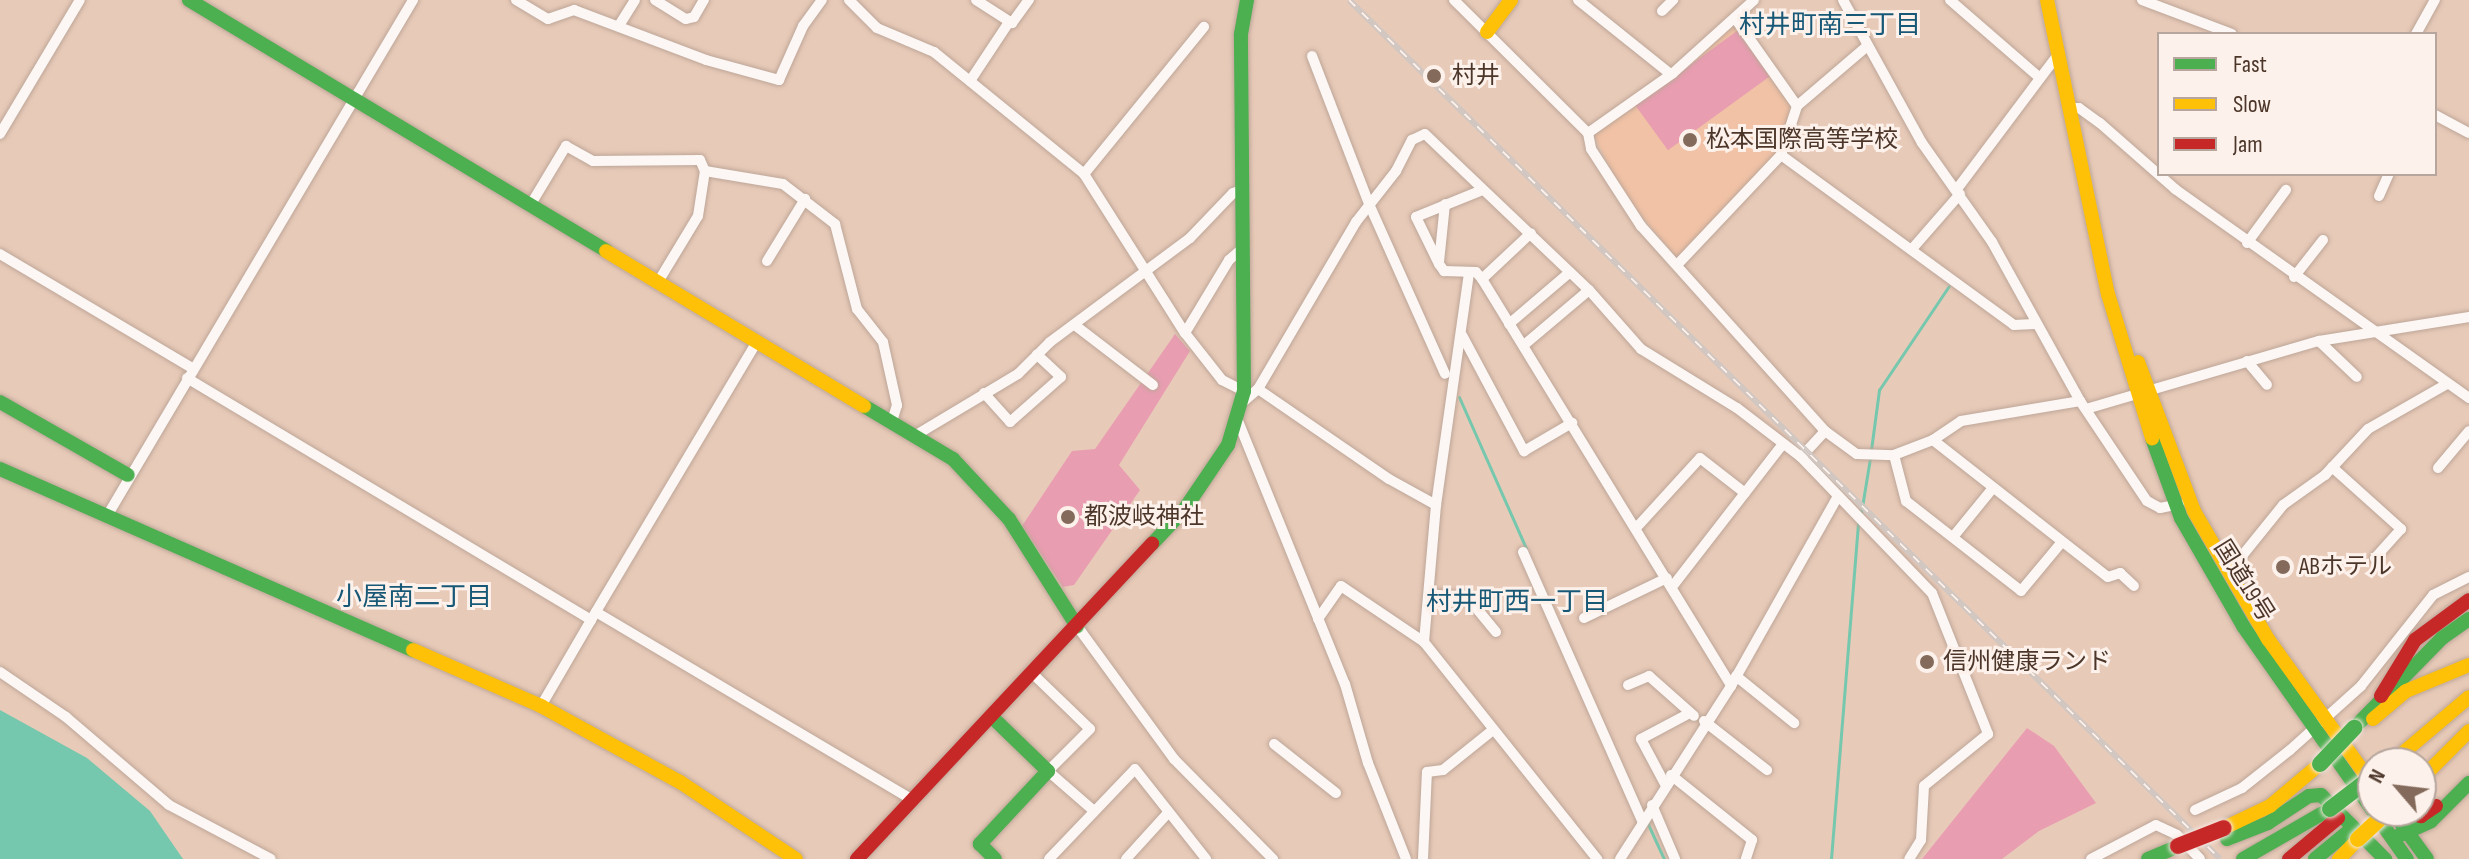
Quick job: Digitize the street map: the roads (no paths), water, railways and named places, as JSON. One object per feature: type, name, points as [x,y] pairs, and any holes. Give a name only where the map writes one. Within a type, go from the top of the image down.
[{"type":"main road","points":[[189,0],[916,435],[981,485],[1077,626]]},
{"type":"main road","points":[[857,859],[1188,506],[1238,421],[1249,394],[1243,248],[1241,34],[1247,0]]},
{"type":"main road","points":[[1487,32],[1511,0]]},
{"type":"main road","name":"国道19号","points":[[2047,0],[2108,294],[2184,503],[2198,553],[2319,724],[2357,764]]},
{"type":"main road","points":[[0,402],[128,475]]},
{"type":"main road","points":[[0,469],[541,706],[680,782],[796,859]]},
{"type":"main road","name":"国道19号","points":[[2184,503],[2389,835],[2418,855]]},
{"type":"main road","points":[[2377,704],[2415,640],[2469,600]]},
{"type":"main road","points":[[2356,731],[2377,704],[2442,638],[2469,619]]},
{"type":"main road","points":[[2225,833],[2302,782],[2356,731],[2406,691],[2469,665]]},
{"type":"main road","points":[[2410,747],[2469,699]]},
{"type":"main road","points":[[2417,747],[2469,699]]},
{"type":"main road","points":[[992,717],[1048,771],[980,844],[995,859]]},
{"type":"main road","points":[[2437,755],[2469,728]]},
{"type":"main road","points":[[2437,762],[2469,728]]},
{"type":"main road","points":[[2437,806],[2469,781]]},
{"type":"main road","points":[[2437,815],[2469,781]]},
{"type":"main road","points":[[2150,858],[2225,833],[2268,823],[2309,796],[2321,795],[2385,859]]},
{"type":"main road","points":[[2315,859],[2357,806]]},
{"type":"main road","points":[[2289,859],[2357,818]]},
{"type":"main road","points":[[2248,857],[2357,820]]},
{"type":"main road","points":[[2339,859],[2344,824]]},
{"type":"main road","points":[[2403,827],[2418,855]]},
{"type":"main road","points":[[2389,835],[2409,834],[2421,827]]},
{"type":"main road","points":[[2418,855],[2429,827]]},
{"type":"street","points":[[0,134],[80,0]]},
{"type":"street","points":[[107,516],[128,475],[413,0]]},
{"type":"street","points":[[516,0],[548,19],[574,10],[620,24],[706,60],[779,80],[803,26],[822,0]]},
{"type":"street","points":[[620,24],[635,0]]},
{"type":"street","points":[[655,0],[686,19],[694,17],[704,0]]},
{"type":"street","points":[[849,0],[877,28],[934,52],[1084,174],[1144,274],[1222,380],[1436,505]]},
{"type":"street","points":[[976,0],[1009,22]]},
{"type":"street","points":[[970,81],[1009,22],[1029,0]]},
{"type":"street","points":[[1454,0],[1588,133],[1618,194],[1677,265],[1825,431],[1857,454],[1894,455],[1933,440],[1961,421],[2144,395],[2247,361],[2367,330],[2469,317]]},
{"type":"street","points":[[1578,0],[1673,73],[1754,0]]},
{"type":"street","points":[[1662,11],[1673,0]]},
{"type":"street","points":[[1843,0],[1866,47],[1922,143],[1992,242],[2034,324],[2147,501],[2160,508],[2184,503]]},
{"type":"street","points":[[1950,0],[2040,78]]},
{"type":"street","points":[[2142,0],[2227,32]]},
{"type":"street","points":[[2417,32],[2435,0]]},
{"type":"street","points":[[1735,18],[1797,106]]},
{"type":"street","points":[[1084,174],[1204,27]]},
{"type":"street","points":[[1677,265],[1781,155],[1797,106],[1866,47]]},
{"type":"street","points":[[1312,56],[1369,204],[1445,374]]},
{"type":"street","points":[[1912,249],[1958,192],[2057,56]]},
{"type":"street","points":[[1588,133],[1668,72]]},
{"type":"street","points":[[2069,108],[2079,108],[2100,123],[2157,173]]},
{"type":"street","points":[[2437,116],[2469,133]]},
{"type":"street","points":[[1249,394],[1412,140],[1425,134],[1480,191],[1531,233],[1589,290],[1641,349],[1737,408],[1801,457],[1932,593],[1988,724],[1988,734],[1924,786],[1921,840],[1909,859]]},
{"type":"street","points":[[531,204],[566,146],[593,161],[700,160],[705,171],[698,216],[658,282]]},
{"type":"street","points":[[1781,155],[2014,325],[2034,324]]},
{"type":"street","points":[[705,171],[770,178],[832,217],[857,309],[883,342],[897,405],[892,421]]},
{"type":"street","points":[[2160,176],[2367,330],[2469,398]]},
{"type":"street","points":[[2379,196],[2388,176]]},
{"type":"street","points":[[916,435],[1018,374],[1037,355],[1144,274],[1242,190]]},
{"type":"street","points":[[2247,243],[2286,190]]},
{"type":"street","points":[[1480,191],[1416,217],[1439,264],[1444,271],[1476,272],[1482,279],[1733,681],[1794,723]]},
{"type":"street","points":[[767,261],[805,199]]},
{"type":"street","points":[[1439,264],[1445,204]]},
{"type":"street","points":[[1482,279],[1531,233]]},
{"type":"street","points":[[2294,277],[2323,240]]},
{"type":"street","points":[[1185,333],[1229,260],[1243,248]]},
{"type":"street","points":[[0,254],[190,373],[593,616],[913,800]]},
{"type":"street","points":[[1509,324],[1570,272]]},
{"type":"street","points":[[1424,642],[1436,505],[1469,274]]},
{"type":"street","points":[[1524,345],[1589,290]]},
{"type":"street","points":[[1076,326],[1153,385]]},
{"type":"street","points":[[1462,335],[1524,451],[1572,423]]},
{"type":"street","points":[[541,706],[757,341]]},
{"type":"street","points":[[2319,341],[2357,377]]},
{"type":"street","points":[[984,393],[1010,422],[1061,377],[1037,355]]},
{"type":"street","points":[[2247,361],[2267,385]]},
{"type":"street","points":[[2229,572],[2283,505],[2332,467],[2387,415],[2447,384]]},
{"type":"street","points":[[1238,421],[1318,619],[1406,859]]},
{"type":"street","points":[[1801,457],[1825,431]]},
{"type":"street","points":[[2438,468],[2469,431]]},
{"type":"street","points":[[1933,440],[2061,543],[2108,577],[2120,573],[2134,586]]},
{"type":"street","points":[[1584,618],[1669,582],[1782,445]]},
{"type":"street","points":[[1894,455],[1906,501],[2021,591],[2061,543]]},
{"type":"street","points":[[1637,527],[1700,458],[1745,493]]},
{"type":"street","points":[[2332,467],[2401,529],[2375,558]]},
{"type":"street","points":[[1953,537],[1993,488]]},
{"type":"street","points":[[1620,859],[1703,722],[1733,681],[1838,496]]},
{"type":"street","points":[[1523,552],[1642,821]]},
{"type":"street","points":[[2195,810],[2242,788],[2319,724],[2361,686],[2423,605],[2469,577]]},
{"type":"street","points":[[1318,619],[1341,586],[1424,642],[1597,859]]},
{"type":"street","points":[[1429,594],[1468,598],[1496,632]]},
{"type":"street","points":[[1077,626],[1174,759],[1273,859]]},
{"type":"street","points":[[0,672],[66,717],[169,805],[268,858]]},
{"type":"street","points":[[1033,674],[1090,729],[1048,771],[1094,811]]},
{"type":"street","points":[[1628,685],[1649,676],[1690,713],[1767,770]]},
{"type":"street","points":[[1690,713],[1641,739],[1668,779],[1752,840],[1746,859]]},
{"type":"street","points":[[1423,859],[1427,772],[1443,770],[1493,730]]},
{"type":"street","points":[[1274,744],[1336,793]]},
{"type":"street","points":[[1049,859],[1135,769],[1167,814],[1205,858]]},
{"type":"street","points":[[1652,805],[1675,859]]},
{"type":"street","points":[[1126,859],[1167,814]]},
{"type":"street","points":[[2091,859],[2156,825],[2177,835],[2200,859]]},
{"type":"waterway","points":[[1871,450],[1879,390],[1949,286]]},
{"type":"waterway","points":[[1459,397],[1526,548]]},
{"type":"waterway","points":[[1861,513],[1870,458]]},
{"type":"waterway","points":[[1831,859],[1858,520]]},
{"type":"waterway","points":[[1647,822],[1664,859]]},
{"type":"railway","points":[[1349,0],[2220,859]]},
{"type":"place","name":"村井","points":[[1434,76]]},
{"type":"place","name":"松本国際高等学校","points":[[1690,140]]},
{"type":"place","name":"都波岐神社","points":[[1068,517]]},
{"type":"place","name":"ABホテル","points":[[2283,567]]},
{"type":"place","name":"信州健康ランド","points":[[1927,662]]},
{"type":"district","name":"村井町南三丁目","points":[[1830,26]]},
{"type":"district","name":"小屋南二丁目","points":[[414,598]]},
{"type":"district","name":"村井町西一丁目","points":[[1517,603]]}]
